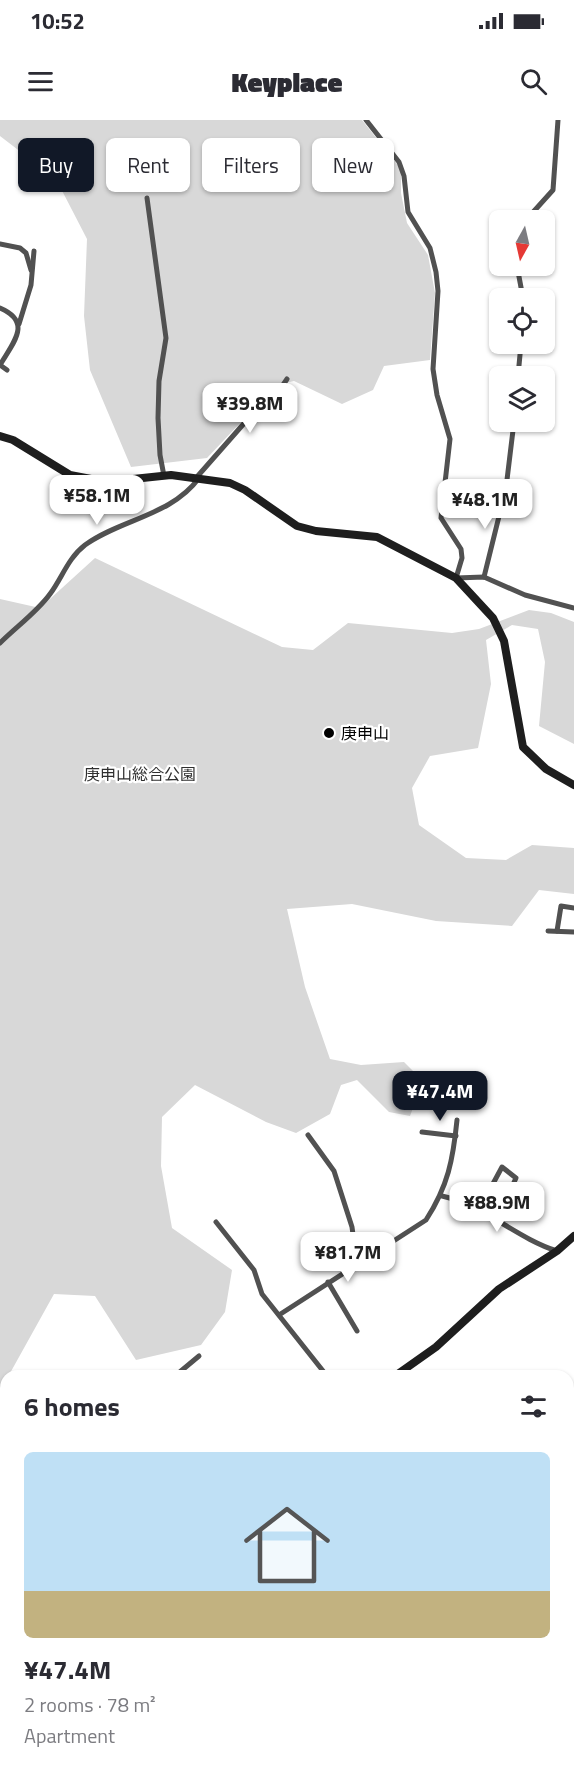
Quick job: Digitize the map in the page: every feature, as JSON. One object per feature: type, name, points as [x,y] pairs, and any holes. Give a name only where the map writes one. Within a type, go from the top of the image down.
[{"type":"street","points":[[366,120],[399,162],[404,176],[408,212],[430,248],[436,272],[438,296],[433,369],[437,394],[450,439],[441,518],[461,549],[462,558],[456,578]]},
{"type":"street","points":[[535,210],[553,190],[558,120]]},
{"type":"street","points":[[147,198],[166,338],[159,381],[158,418],[164,476]]},
{"type":"street","points":[[0,244],[20,248],[26,253],[32,274]]},
{"type":"street","points":[[7,370],[0,365],[19,332],[32,274],[33,251]]},
{"type":"street","points":[[0,308],[12,313],[19,324]]},
{"type":"street","points":[[0,643],[50,595],[77,551],[94,540],[171,504],[188,493],[247,420],[269,406],[287,379]]},
{"type":"street","points":[[484,577],[506,488],[513,432]]},
{"type":"street","points":[[0,436],[13,440],[70,475],[114,481],[164,476],[230,483],[297,526],[377,537],[456,578],[493,618],[504,641],[524,747],[546,769],[574,785]]},
{"type":"street","points":[[456,578],[484,577],[525,595],[574,608]]},
{"type":"street","points":[[557,931],[561,906],[574,908]]},
{"type":"street","points":[[548,932],[574,932]]},
{"type":"street","points":[[279,1316],[328,1282],[414,1230],[426,1220],[442,1196],[453,1163],[457,1120]]},
{"type":"street","points":[[422,1132],[456,1136]]},
{"type":"street","points":[[308,1135],[334,1171],[352,1227],[357,1265]]},
{"type":"street","points":[[487,1214],[488,1193],[502,1167],[516,1178],[497,1220]]},
{"type":"street","points":[[442,1196],[487,1214],[544,1247],[557,1251]]},
{"type":"street","points":[[216,1222],[254,1270],[262,1294],[322,1370]]},
{"type":"street","points":[[403,1370],[436,1347],[499,1289],[557,1251],[574,1236]]},
{"type":"street","points":[[328,1282],[357,1331]]},
{"type":"street","points":[[182,1370],[199,1356]]},
{"type":"green space","points":[[0,120],[362,120],[376,138],[312,138],[312,192],[394,192],[394,160],[401,169],[401,193],[407,223],[428,255],[435,293],[430,360],[384,366],[373,390],[342,404],[294,381],[276,385],[207,458],[131,467],[90,370],[84,316],[87,239],[63,192],[94,192],[94,138],[18,138],[18,150],[0,136]]},
{"type":"green space","name":"庚申山総合公園","points":[[95,558],[282,647],[313,650],[348,623],[452,633],[479,629],[529,610],[551,613],[574,622],[574,744],[539,726],[545,662],[538,629],[512,625],[486,640],[491,684],[478,748],[430,756],[412,788],[419,825],[466,858],[506,860],[532,845],[574,848],[574,894],[539,890],[512,926],[436,921],[352,904],[287,909],[305,987],[330,1059],[361,1065],[404,1062],[423,1081],[410,1116],[389,1112],[357,1080],[341,1085],[330,1114],[296,1133],[266,1122],[195,1085],[162,1117],[161,1166],[172,1228],[232,1270],[225,1312],[201,1345],[136,1360],[95,1296],[54,1294],[12,1370],[0,1370],[0,599],[40,608]]},
{"type":"place","name":"庚申山","points":[[329,733]]}]
